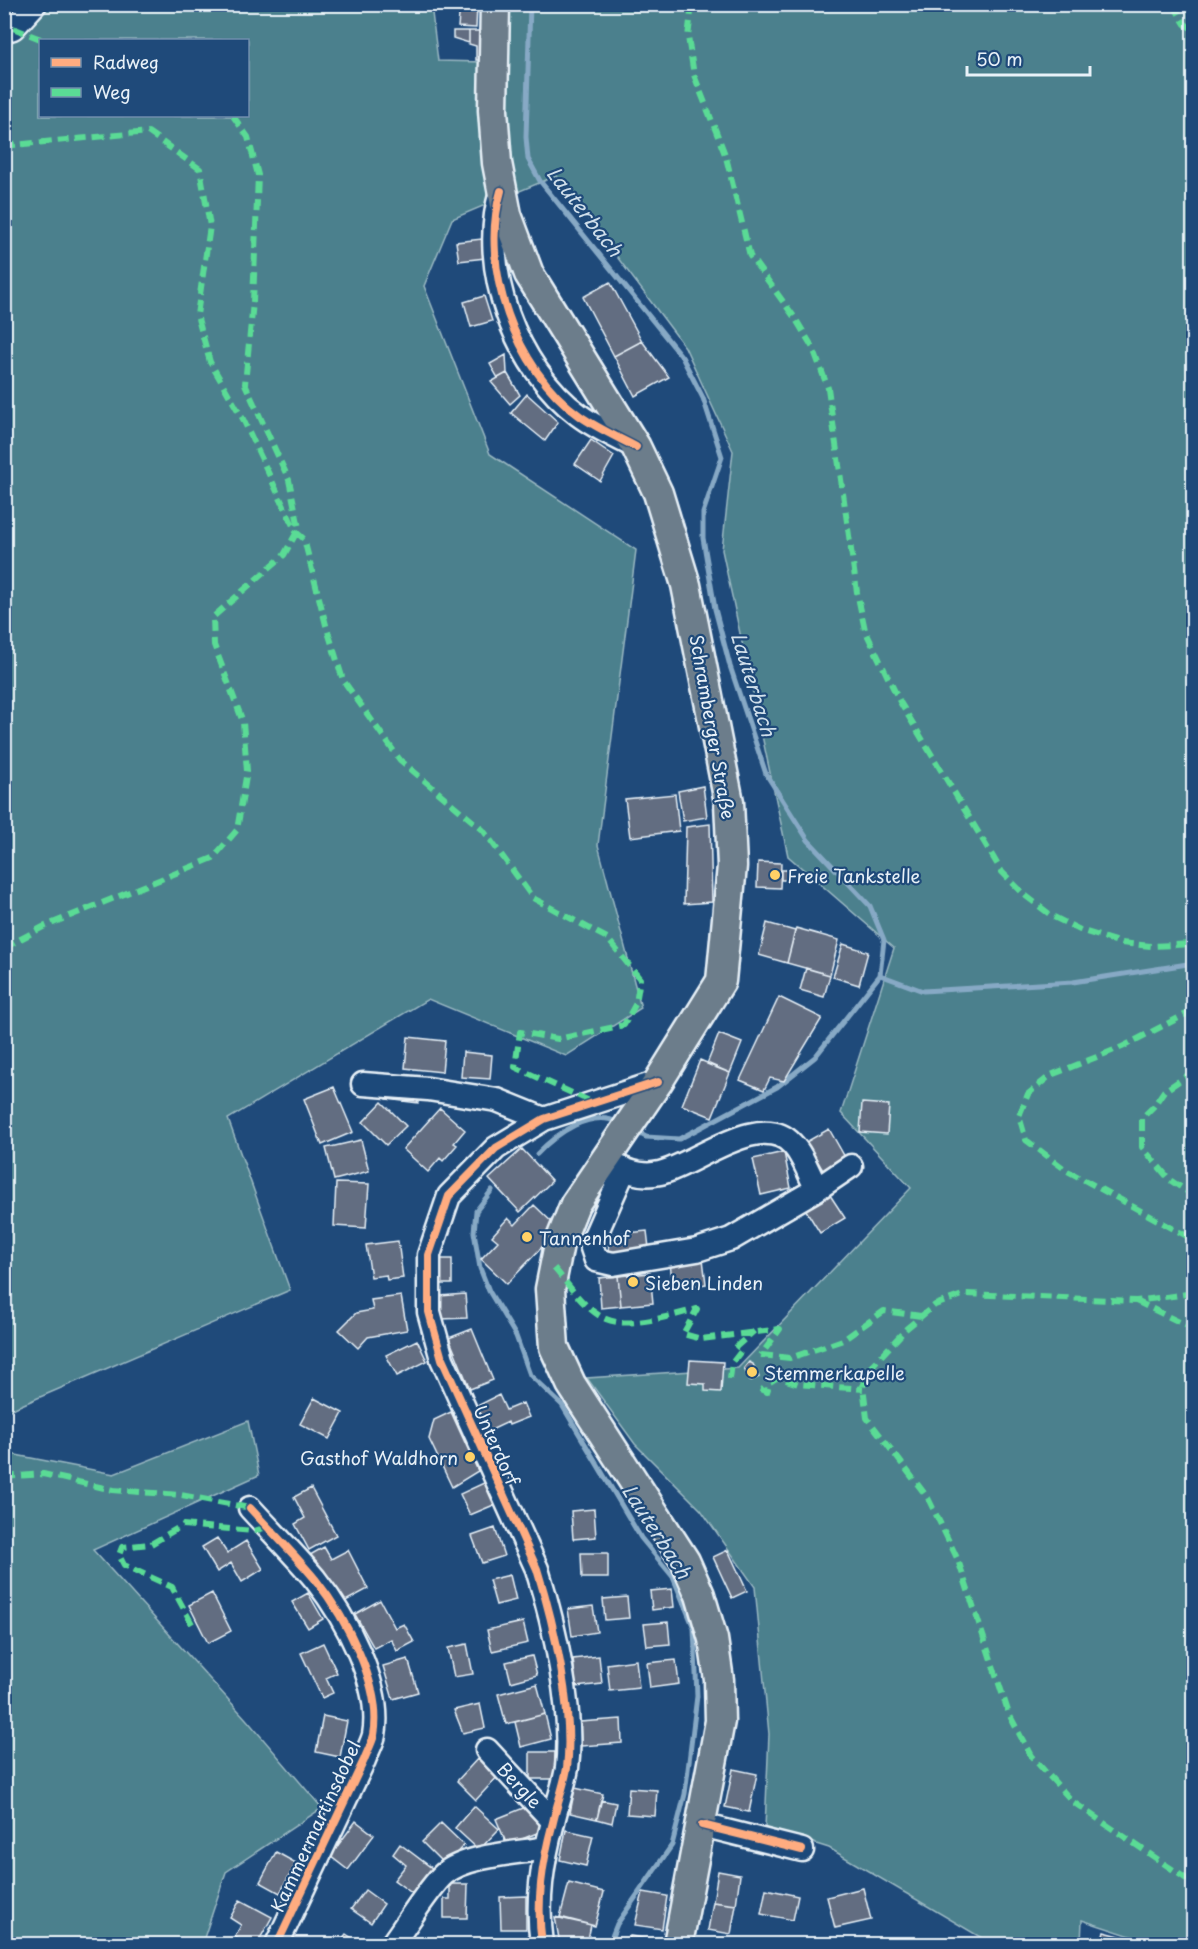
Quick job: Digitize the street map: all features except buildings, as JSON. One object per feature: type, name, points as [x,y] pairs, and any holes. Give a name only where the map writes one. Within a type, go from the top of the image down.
[{"type":"main road","name":"Schramberger Straße","points":[[495,4],[493,110],[496,163],[501,191],[516,243],[529,274],[636,447],[658,493],[686,585],[723,765],[732,834],[730,903],[721,981],[635,1113],[615,1157],[575,1203],[559,1244],[550,1289],[554,1347],[571,1384],[685,1561],[700,1595],[717,1670],[720,1721],[678,1944]]},
{"type":"street","points":[[4,31],[14,28],[35,4]]},
{"type":"street","name":"Schramberger Straße","points":[[501,191],[496,210],[494,239],[496,268],[511,326],[544,381],[579,415],[636,447]]},
{"type":"street","name":"Unterdorf","points":[[542,1944],[539,1892],[546,1848],[566,1770],[568,1739],[565,1703],[546,1599],[537,1569],[446,1368],[429,1312],[429,1255],[450,1196],[495,1148],[544,1119],[657,1082]]},
{"type":"street","points":[[363,1084],[428,1089],[497,1100],[544,1119]]},
{"type":"street","points":[[817,1189],[792,1143],[774,1134],[740,1137],[660,1173],[632,1174],[615,1157],[591,1245],[596,1260],[613,1264],[698,1250],[731,1239],[817,1189],[851,1166]]},
{"type":"street","name":"Kammermartinsdobel","points":[[250,1509],[317,1581],[345,1626],[369,1676],[376,1714],[374,1737],[277,1944]]},
{"type":"street","name":"Bergle","points":[[487,1750],[553,1821]]},
{"type":"street","points":[[702,1825],[802,1850]]},
{"type":"street","points":[[392,1944],[444,1874],[461,1865],[488,1857],[546,1848]]},
{"type":"green space","points":[[5,5],[431,5],[438,61],[484,62],[490,203],[452,219],[424,286],[490,454],[636,550],[598,845],[641,1008],[566,1056],[428,999],[228,1119],[290,1290],[5,1412]]},
{"type":"green space","points":[[509,5],[1193,5],[1193,1944],[1155,1944],[1082,1920],[1081,1944],[1032,1944],[1032,1940],[1028,1944],[992,1944],[829,1848],[765,1828],[769,1734],[755,1587],[701,1510],[635,1444],[587,1378],[738,1368],[911,1188],[841,1113],[894,948],[788,856],[722,550],[733,451],[685,347],[556,176],[515,193],[508,122]]},
{"type":"green space","points":[[248,1421],[259,1475],[93,1550],[246,1719],[322,1808],[226,1872],[202,1944],[5,1944],[5,1453],[114,1474]]},
{"type":"waterway","name":"Lauterbach","points":[[530,4],[526,137],[528,159],[540,181],[682,357],[703,398],[722,457],[703,513],[703,538],[715,609],[730,666],[766,774],[808,840],[870,906],[884,940],[880,975],[815,1057],[777,1087],[679,1139],[646,1137],[635,1131]]},
{"type":"waterway","points":[[880,975],[923,991],[1073,982],[1194,963]]},
{"type":"waterway","name":"Lauterbach","points":[[537,1154],[564,1131],[575,1125],[597,1119],[608,1119],[619,1123]]},
{"type":"waterway","name":"Lauterbach","points":[[492,1190],[476,1211],[474,1232],[480,1268],[489,1291],[516,1336],[530,1375],[562,1405],[641,1538],[673,1577],[694,1628],[697,1696],[685,1794],[672,1845],[617,1924],[609,1944]]},
{"type":"marked path","points":[[692,4],[688,37],[694,75],[726,157],[750,256],[795,318],[813,348],[828,388],[857,592],[865,630],[900,702],[1002,872],[1026,896],[1052,916],[1080,930],[1121,943],[1151,946],[1194,944]]},
{"type":"marked path","points":[[1173,4],[1185,24],[1194,30]]},
{"type":"marked path","points":[[13,28],[40,39]]},
{"type":"marked path","points":[[4,948],[43,927],[213,858],[237,830],[247,771],[243,722],[214,645],[213,617],[284,555],[299,528],[289,480],[245,384],[253,302],[258,175],[248,137],[234,117]]},
{"type":"marked path","points":[[4,146],[148,132],[200,169],[210,226],[197,315],[210,362],[243,419],[296,532],[304,539],[343,680],[400,760],[483,830],[533,898],[607,938],[640,979],[636,1003],[624,1025],[558,1039],[520,1032],[515,1067],[594,1103]]},
{"type":"marked path","points":[[1194,1010],[1122,1047],[1051,1075],[1028,1094],[1019,1116],[1026,1140],[1066,1170],[1194,1240]]},
{"type":"marked path","points":[[1194,1071],[1164,1091],[1142,1118],[1142,1147],[1170,1180],[1194,1196]]},
{"type":"marked path","points":[[554,1268],[591,1310],[615,1322],[651,1320],[697,1309],[683,1334],[702,1339],[780,1329],[761,1355]]},
{"type":"marked path","points":[[1194,1293],[1136,1301],[965,1294],[935,1305],[907,1328],[873,1365],[863,1386],[867,1418],[928,1498],[958,1560],[1009,1714],[1031,1756],[1073,1802],[1194,1884]]},
{"type":"marked path","points":[[1136,1301],[1194,1329]]},
{"type":"marked path","points":[[761,1355],[790,1358],[843,1340],[884,1311],[921,1316]]},
{"type":"marked path","points":[[730,1379],[732,1363],[742,1350],[737,1346],[754,1331]]},
{"type":"marked path","points":[[760,1389],[767,1392],[770,1382],[778,1377],[798,1384],[863,1389]]},
{"type":"marked path","points":[[4,1477],[43,1474],[113,1490],[181,1495],[250,1508]]},
{"type":"marked path","points":[[192,1624],[172,1587],[124,1565],[119,1555],[122,1547],[151,1544],[183,1525],[254,1531],[267,1527]]},
{"type":"cycle path","points":[[501,191],[495,220],[495,251],[499,283],[508,314],[521,344],[537,372],[557,396],[580,416],[636,447]]},
{"type":"cycle path","points":[[542,1944],[540,1898],[543,1868],[567,1768],[568,1721],[561,1668],[537,1569],[442,1359],[429,1312],[429,1255],[449,1196],[496,1148],[544,1119],[658,1082]]},
{"type":"cycle path","points":[[250,1508],[315,1579],[338,1613],[367,1674],[373,1695],[375,1716],[374,1735],[364,1760],[277,1944]]},
{"type":"cycle path","points":[[702,1825],[802,1850]]},
{"type":"place","name":"Freie Tankstelle","points":[[775,875]]},
{"type":"place","name":"Tannenhof","points":[[527,1237]]},
{"type":"place","name":"Sieben Linden","points":[[633,1282]]},
{"type":"place","name":"Stemmerkapelle","points":[[752,1372]]},
{"type":"place","name":"Gasthof Waldhorn","points":[[470,1457]]}]
